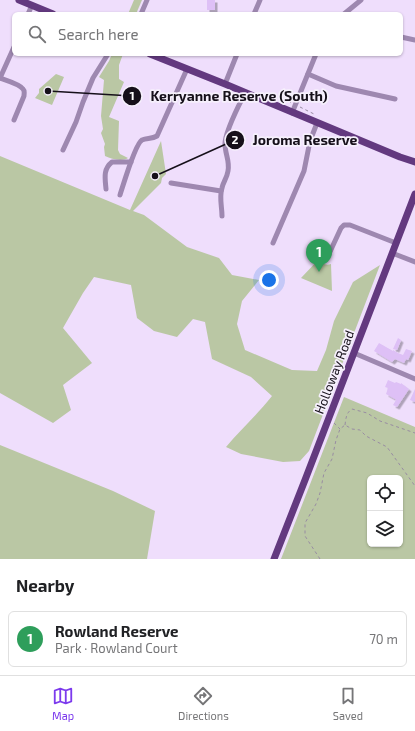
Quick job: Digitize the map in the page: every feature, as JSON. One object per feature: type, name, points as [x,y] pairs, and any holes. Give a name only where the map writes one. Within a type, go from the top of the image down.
[{"type":"main road","points":[[19,0],[48,12]]},
{"type":"main road","points":[[155,56],[415,162]]},
{"type":"main road","name":"Holloway Road","points":[[274,559],[415,194]]},
{"type":"street","points":[[142,12],[147,0]]},
{"type":"street","points":[[255,12],[260,0]]},
{"type":"street","points":[[351,12],[361,0]]},
{"type":"street","points":[[29,12],[32,5]]},
{"type":"street","points":[[403,37],[415,40]]},
{"type":"street","points":[[12,51],[0,78],[23,88],[24,96],[14,120]]},
{"type":"street","points":[[63,150],[76,122],[93,78],[107,56]]},
{"type":"street","points":[[225,84],[236,56]]},
{"type":"street","points":[[292,112],[315,56]]},
{"type":"street","points":[[120,195],[131,162],[141,141],[154,138],[159,133],[188,69]]},
{"type":"street","points":[[308,74],[336,86],[395,99]]},
{"type":"street","points":[[222,216],[221,191],[226,178],[229,162],[225,144],[226,135],[245,92]]},
{"type":"street","points":[[273,243],[304,171],[310,141],[317,123]]},
{"type":"street","points":[[106,189],[104,174],[110,163],[131,162]]},
{"type":"street","points":[[171,183],[221,191]]},
{"type":"street","points":[[328,256],[341,228],[344,225],[350,225],[396,243]]},
{"type":"street","points":[[392,252],[415,262]]},
{"type":"street","points":[[354,353],[415,379]]},
{"type":"path","points":[[320,559],[305,536],[305,523],[316,504],[324,473],[332,459],[340,430],[345,426],[348,412],[352,409],[367,413],[380,421],[415,433]]},
{"type":"path","points":[[329,417],[340,430]]},
{"type":"path","points":[[345,426],[360,430],[366,436],[387,447],[415,486]]},
{"type":"green space","points":[[134,0],[142,0],[137,12],[129,12]]},
{"type":"green space","points":[[111,56],[122,56],[119,65],[119,79],[124,82],[109,117],[119,121],[118,150],[120,154],[128,158],[122,160],[105,156],[105,144],[101,133],[103,129],[101,116],[104,80],[99,77]]},
{"type":"green space","points":[[56,74],[64,77],[52,105],[35,98],[39,93],[39,89]]},
{"type":"green space","points":[[161,141],[166,174],[162,178],[161,183],[133,211],[144,215],[187,247],[219,258],[232,275],[259,280],[242,301],[237,324],[245,350],[292,370],[317,371],[326,350],[334,321],[353,282],[380,265],[309,451],[300,461],[283,462],[241,454],[226,447],[272,396],[251,377],[212,359],[205,322],[193,319],[177,337],[154,331],[137,318],[131,285],[94,277],[63,328],[92,363],[63,385],[71,410],[53,423],[0,393],[0,156],[130,210]]},
{"type":"green space","points":[[319,259],[324,264],[331,264],[332,291],[301,278]]},
{"type":"green space","points":[[344,397],[415,427],[415,559],[281,559]]},
{"type":"green space","points":[[0,445],[113,491],[155,511],[147,559],[0,559]]},
{"type":"building","points":[[207,0],[215,0],[215,10],[207,10]]},
{"type":"building","points":[[398,338],[401,340],[397,350],[393,349]]},
{"type":"building","points":[[379,343],[403,355],[406,349],[412,351],[408,360],[406,359],[404,363],[395,359],[392,362],[374,351]]},
{"type":"building","points":[[388,380],[395,383],[401,383],[409,389],[397,407],[393,405],[396,400],[386,394],[388,388],[385,387]]},
{"type":"building","points":[[415,389],[415,402],[410,400]]},
{"type":"place","name":"Kerryanne Reserve (South)","points":[[48,91]]},
{"type":"place","name":"Joroma Reserve","points":[[155,176]]},
{"type":"place","name":"Rowland Reserve","points":[[319,272]]}]
